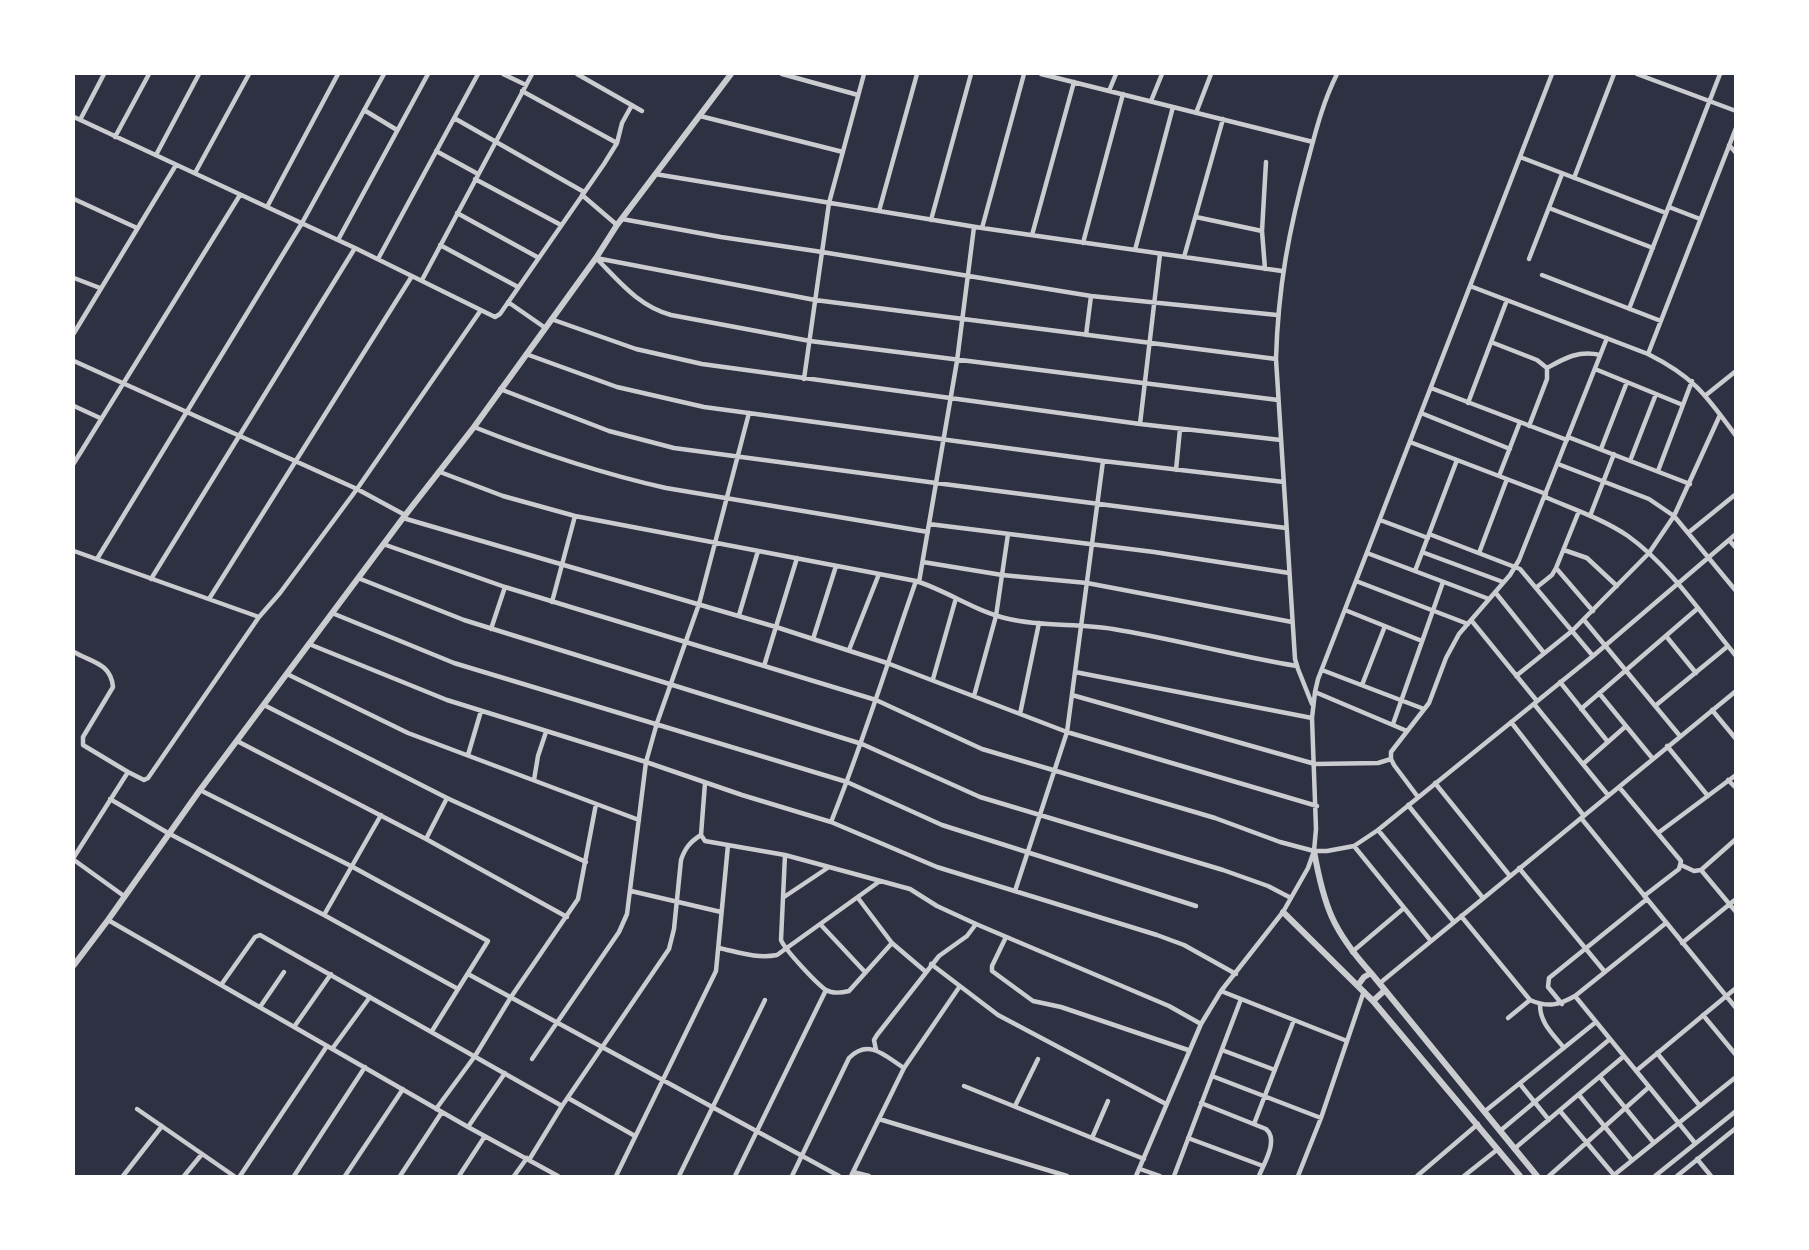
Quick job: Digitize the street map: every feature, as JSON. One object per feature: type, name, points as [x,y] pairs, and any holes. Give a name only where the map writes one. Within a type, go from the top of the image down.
[{"type":"street","points":[[80,120],[104,74]]},
{"type":"street","points":[[115,136],[149,74]]},
{"type":"street","points":[[156,155],[199,74]]},
{"type":"street","points":[[195,173],[249,74]]},
{"type":"street","points":[[267,207],[338,74]]},
{"type":"street","points":[[97,559],[302,223],[384,74]]},
{"type":"street","points":[[338,240],[428,74]]},
{"type":"street","points":[[378,259],[478,74]]},
{"type":"street","points":[[503,74],[526,85]]},
{"type":"street","points":[[422,280],[532,74]]},
{"type":"street","points":[[577,74],[642,111]]},
{"type":"street","points":[[74,965],[168,833],[404,516],[474,427],[596,258],[617,225],[731,74]]},
{"type":"street","points":[[782,74],[858,95]]},
{"type":"street","points":[[804,379],[829,203],[864,74]]},
{"type":"street","points":[[879,211],[917,74]]},
{"type":"street","points":[[931,220],[970,74]]},
{"type":"street","points":[[982,228],[1024,74]]},
{"type":"street","points":[[1041,74],[1057,75],[1074,82],[1313,142]]},
{"type":"street","points":[[1109,91],[1116,74]]},
{"type":"street","points":[[1151,101],[1162,74]]},
{"type":"street","points":[[1196,112],[1211,74]]},
{"type":"street","points":[[1313,705],[1297,666],[1292,622],[1278,400],[1277,315],[1282,271],[1294,210],[1322,108],[1337,74]]},
{"type":"street","points":[[1537,1176],[1380,983],[1352,952],[1329,912],[1321,890],[1314,851],[1317,806],[1312,718],[1315,692],[1322,670],[1552,74]]},
{"type":"street","points":[[1574,178],[1614,74]]},
{"type":"street","points":[[1637,74],[1736,111]]},
{"type":"street","points":[[1629,309],[1720,74]]},
{"type":"street","points":[[1032,235],[1074,82]]},
{"type":"street","points":[[522,91],[617,143]]},
{"type":"street","points":[[1083,243],[1123,94]]},
{"type":"street","points":[[74,117],[497,316],[617,143],[620,128],[632,105]]},
{"type":"street","points":[[1135,250],[1173,107]]},
{"type":"street","points":[[364,110],[397,130]]},
{"type":"street","points":[[700,116],[843,152]]},
{"type":"street","points":[[454,118],[583,194],[617,225]]},
{"type":"street","points":[[1184,257],[1223,119]]},
{"type":"street","points":[[1648,354],[1736,128]]},
{"type":"street","points":[[1729,145],[1736,153]]},
{"type":"street","points":[[436,151],[476,177],[561,225]]},
{"type":"street","points":[[1520,157],[1666,213]]},
{"type":"street","points":[[1265,269],[1262,231],[1266,162]]},
{"type":"street","points":[[74,333],[176,165]]},
{"type":"street","points":[[656,174],[974,227],[1282,271]]},
{"type":"street","points":[[1529,260],[1562,174]]},
{"type":"street","points":[[74,463],[122,382],[240,195]]},
{"type":"street","points":[[74,200],[137,228]]},
{"type":"street","points":[[1669,207],[1700,219]]},
{"type":"street","points":[[1549,208],[1653,248]]},
{"type":"street","points":[[457,213],[539,258]]},
{"type":"street","points":[[1196,217],[1262,231]]},
{"type":"street","points":[[622,219],[1091,296],[1277,315]]},
{"type":"street","points":[[831,822],[862,744],[887,663],[918,582],[923,562],[957,360],[974,227]]},
{"type":"street","points":[[440,245],[518,287]]},
{"type":"street","points":[[151,579],[355,248]]},
{"type":"street","points":[[1140,424],[1160,254]]},
{"type":"street","points":[[596,258],[815,300],[1276,359]]},
{"type":"street","points":[[596,258],[636,298],[658,311],[810,341],[1278,400]]},
{"type":"street","points":[[1542,275],[1661,321]]},
{"type":"street","points":[[208,599],[412,276]]},
{"type":"street","points":[[74,278],[100,288]]},
{"type":"street","points":[[1470,286],[1648,354],[1671,366],[1692,381],[1706,395],[1736,436]]},
{"type":"street","points":[[1086,335],[1091,296]]},
{"type":"street","points":[[1468,403],[1507,300]]},
{"type":"street","points":[[508,302],[544,327]]},
{"type":"street","points":[[74,652],[110,672],[113,687],[83,737],[83,745],[144,780],[151,776],[259,617],[280,593],[357,489],[481,310]]},
{"type":"street","points":[[551,319],[603,339],[702,364],[1140,424],[1281,440]]},
{"type":"street","points":[[1418,797],[1391,759],[1392,752],[1432,696],[1452,645],[1516,567],[1607,338]]},
{"type":"street","points":[[1491,342],[1537,360],[1546,368],[1547,379],[1529,426]]},
{"type":"street","points":[[1546,368],[1578,353],[1589,352],[1600,355]]},
{"type":"street","points":[[526,354],[598,381],[646,395],[704,407],[1103,461],[1284,482]]},
{"type":"street","points":[[74,361],[357,489],[404,516],[739,615],[933,679],[1067,732],[1317,806]]},
{"type":"street","points":[[1595,369],[1683,405]]},
{"type":"street","points":[[1706,395],[1736,371]]},
{"type":"street","points":[[1730,376],[1736,382]]},
{"type":"street","points":[[1658,471],[1692,381]]},
{"type":"street","points":[[1601,449],[1627,382]]},
{"type":"street","points":[[1431,388],[1529,426],[1601,449],[1689,484]]},
{"type":"street","points":[[501,389],[609,432],[642,441],[936,483],[1286,528]]},
{"type":"street","points":[[1630,461],[1656,394]]},
{"type":"street","points":[[74,406],[100,418]]},
{"type":"street","points":[[532,1059],[619,932],[627,914],[646,762],[657,723],[699,604],[749,413]]},
{"type":"street","points":[[1421,413],[1510,449]]},
{"type":"street","points":[[1516,676],[1584,620],[1649,553],[1674,516],[1720,415]]},
{"type":"street","points":[[1500,476],[1520,422]]},
{"type":"street","points":[[474,427],[544,454],[594,470],[666,488],[928,532]]},
{"type":"street","points":[[1176,470],[1180,429]]},
{"type":"street","points":[[1410,442],[1545,495],[1626,536],[1649,553],[1736,656]]},
{"type":"street","points":[[1590,516],[1614,454]]},
{"type":"street","points":[[1415,571],[1457,460]]},
{"type":"street","points":[[1015,891],[1056,772],[1067,732],[1103,461]]},
{"type":"street","points":[[1557,464],[1649,499],[1674,516],[1736,591]]},
{"type":"street","points":[[440,472],[502,496],[575,516],[918,582],[1010,620],[1082,625],[1140,633],[1247,658],[1297,666]]},
{"type":"street","points":[[1479,553],[1507,479]]},
{"type":"street","points":[[1688,533],[1736,494]]},
{"type":"street","points":[[1537,587],[1552,575],[1556,568],[1579,511]]},
{"type":"street","points":[[552,602],[575,516]]},
{"type":"street","points":[[1380,520],[1479,553],[1524,572],[1593,656]]},
{"type":"street","points":[[929,524],[1154,552],[1289,573]]},
{"type":"street","points":[[974,696],[996,616],[1008,534]]},
{"type":"street","points":[[383,544],[505,588],[876,700],[973,745],[1056,772],[1215,818],[1280,842],[1314,851],[1354,846],[1378,830],[1593,656],[1736,534]]},
{"type":"street","points":[[1729,540],[1736,548]]},
{"type":"street","points":[[1564,550],[1587,558],[1617,586]]},
{"type":"street","points":[[74,551],[259,617]]},
{"type":"street","points":[[739,615],[758,551]]},
{"type":"street","points":[[1422,552],[1503,582]]},
{"type":"street","points":[[1367,553],[1488,599]]},
{"type":"street","points":[[764,666],[797,558]]},
{"type":"street","points":[[923,562],[1002,575],[1087,583],[1292,622]]},
{"type":"street","points":[[813,639],[836,566]]},
{"type":"street","points":[[1556,568],[1593,611]]},
{"type":"street","points":[[849,650],[879,574]]},
{"type":"street","points":[[358,578],[438,611],[491,629],[862,744],[953,786],[1041,816],[1240,875],[1291,898]]},
{"type":"street","points":[[1356,581],[1469,622],[1516,676],[1608,795]]},
{"type":"street","points":[[1393,724],[1443,582]]},
{"type":"street","points":[[491,629],[505,588]]},
{"type":"street","points":[[1495,592],[1544,653]]},
{"type":"street","points":[[933,679],[956,598]]},
{"type":"street","points":[[1581,709],[1697,609]]},
{"type":"street","points":[[1345,610],[1422,641]]},
{"type":"street","points":[[332,614],[485,673],[847,782],[942,825],[1196,906]]},
{"type":"street","points":[[1584,620],[1680,736]]},
{"type":"street","points":[[1020,714],[1039,623]]},
{"type":"street","points":[[1362,685],[1385,626]]},
{"type":"street","points":[[1666,636],[1696,672]]},
{"type":"street","points":[[309,644],[413,688],[831,822],[922,861],[1175,942],[1210,958],[1236,974]]},
{"type":"street","points":[[1655,706],[1696,672],[1729,648],[1736,646]]},
{"type":"street","points":[[1322,670],[1424,710]]},
{"type":"street","points":[[1075,672],[1312,718]]},
{"type":"street","points":[[286,674],[408,733],[639,820]]},
{"type":"street","points":[[1560,682],[1608,742]]},
{"type":"street","points":[[1380,983],[1736,691]]},
{"type":"street","points":[[1315,692],[1407,730]]},
{"type":"street","points":[[1599,693],[1653,759]]},
{"type":"street","points":[[1072,695],[1315,764],[1378,764],[1391,759]]},
{"type":"street","points":[[264,705],[447,798],[586,862]]},
{"type":"street","points":[[1712,710],[1736,739]]},
{"type":"street","points":[[468,755],[481,711]]},
{"type":"street","points":[[1511,722],[1582,817],[1736,1008]]},
{"type":"street","points":[[1583,764],[1626,726]]},
{"type":"street","points":[[534,780],[538,756],[546,732]]},
{"type":"street","points":[[237,741],[381,815],[567,916]]},
{"type":"street","points":[[1668,747],[1708,796]]},
{"type":"street","points":[[124,896],[74,859],[128,772]]},
{"type":"street","points":[[1658,833],[1736,775]]},
{"type":"street","points":[[1728,780],[1736,788]]},
{"type":"street","points":[[705,783],[701,835],[705,841],[785,855],[910,889],[938,906],[976,924],[1169,1006],[1201,1024]]},
{"type":"street","points":[[1435,783],[1510,876]]},
{"type":"street","points":[[1619,787],[1679,857],[1681,865]]},
{"type":"street","points":[[200,790],[351,866],[488,942],[432,1031]]},
{"type":"street","points":[[426,839],[447,798]]},
{"type":"street","points":[[110,799],[168,833],[458,989]]},
{"type":"street","points":[[436,1108],[475,1056],[511,997],[580,894],[596,804]]},
{"type":"street","points":[[1408,805],[1483,898]]},
{"type":"street","points":[[324,915],[381,815]]},
{"type":"street","points":[[1378,830],[1454,922]]},
{"type":"street","points":[[514,1176],[528,1159],[669,949],[674,929],[684,849],[701,835]]},
{"type":"street","points":[[1681,865],[1694,871],[1701,870],[1736,838]]},
{"type":"street","points":[[616,1176],[717,971],[728,845]]},
{"type":"street","points":[[1354,846],[1431,941]]},
{"type":"street","points":[[1136,1176],[1201,1024],[1221,991],[1283,912],[1308,868],[1314,851]]},
{"type":"street","points":[[785,855],[781,940],[787,950],[826,990],[841,993],[849,991],[892,943]]},
{"type":"street","points":[[1562,1004],[1548,987],[1549,978],[1681,865]]},
{"type":"street","points":[[783,897],[829,867]]},
{"type":"street","points":[[1519,868],[1605,972]]},
{"type":"street","points":[[1701,870],[1736,912]]},
{"type":"street","points":[[719,948],[766,957],[777,955],[880,881]]},
{"type":"street","points":[[631,891],[721,912]]},
{"type":"street","points":[[858,898],[892,943],[926,972]]},
{"type":"street","points":[[1682,943],[1736,899]]},
{"type":"street","points":[[1352,952],[1404,908]]},
{"type":"street","points":[[1283,912],[1373,1001],[1520,1176]]},
{"type":"street","points":[[1461,916],[1530,1000],[1540,1005],[1562,1004],[1575,996],[1666,923]]},
{"type":"street","points":[[108,920],[468,1127],[558,1176]]},
{"type":"street","points":[[876,1050],[873,1045],[877,1035],[931,964],[966,936],[976,924]]},
{"type":"street","points":[[821,925],[865,972]]},
{"type":"street","points":[[221,985],[255,937],[260,935],[562,1106]]},
{"type":"street","points":[[1006,937],[992,966],[992,971],[1033,1001],[1061,1006],[1188,1050]]},
{"type":"street","points":[[931,964],[998,1015],[1166,1104]]},
{"type":"street","points":[[260,1007],[285,972]]},
{"type":"street","points":[[1358,986],[1364,977],[1371,973]]},
{"type":"street","points":[[294,1027],[331,974]]},
{"type":"street","points":[[468,974],[839,1176]]},
{"type":"street","points":[[869,1176],[852,1174],[904,1068],[960,986]]},
{"type":"street","points":[[1636,1071],[1736,988]]},
{"type":"street","points":[[735,1176],[826,990]]},
{"type":"street","points":[[1373,1001],[1385,990]]},
{"type":"street","points":[[1221,991],[1347,1041]]},
{"type":"street","points":[[1298,1176],[1321,1118],[1364,991]]},
{"type":"street","points":[[1575,996],[1695,1143]]},
{"type":"street","points":[[333,1049],[370,997]]},
{"type":"street","points":[[1173,1176],[1241,999]]},
{"type":"street","points":[[679,1176],[765,1000]]},
{"type":"street","points":[[1508,1018],[1530,1000]]},
{"type":"street","points":[[1540,1005],[1545,1024],[1564,1048]]},
{"type":"street","points":[[1703,1015],[1736,1055]]},
{"type":"street","points":[[1254,1124],[1294,1020]]},
{"type":"street","points":[[1484,1112],[1596,1022]]},
{"type":"street","points":[[1500,1131],[1610,1039]]},
{"type":"street","points":[[240,1176],[327,1046]]},
{"type":"street","points":[[792,1176],[849,1058],[856,1051],[866,1048],[876,1050],[904,1068]]},
{"type":"street","points":[[1222,1050],[1275,1070]]},
{"type":"street","points":[[1657,1053],[1700,1106]]},
{"type":"street","points":[[1514,1149],[1624,1056]]},
{"type":"street","points":[[1015,1106],[1038,1059]]},
{"type":"street","points":[[294,1176],[365,1067]]},
{"type":"street","points":[[468,1127],[505,1073]]},
{"type":"street","points":[[1212,1076],[1321,1118]]},
{"type":"street","points":[[1600,1077],[1654,1143]]},
{"type":"street","points":[[1560,1111],[1615,1176],[1736,1077]]},
{"type":"street","points":[[1520,1084],[1549,1120]]},
{"type":"street","points":[[964,1086],[1144,1159]]},
{"type":"street","points":[[1549,1176],[1649,1087]]},
{"type":"street","points":[[345,1176],[403,1089]]},
{"type":"street","points":[[1579,1095],[1632,1160]]},
{"type":"street","points":[[568,1098],[635,1136]]},
{"type":"street","points":[[1092,1138],[1108,1101]]},
{"type":"street","points":[[1202,1103],[1266,1129],[1270,1133],[1272,1138],[1259,1176]]},
{"type":"street","points":[[137,1109],[234,1176]]},
{"type":"street","points":[[1655,1176],[1736,1110]]},
{"type":"street","points":[[400,1176],[442,1112]]},
{"type":"street","points":[[879,1119],[1067,1176]]},
{"type":"street","points":[[1417,1176],[1478,1124]]},
{"type":"street","points":[[123,1176],[162,1126]]},
{"type":"street","points":[[1677,1176],[1736,1128]]},
{"type":"street","points":[[459,1176],[485,1136]]},
{"type":"street","points":[[1188,1138],[1263,1166]]},
{"type":"street","points":[[1464,1176],[1498,1149]]},
{"type":"street","points":[[184,1176],[202,1154]]},
{"type":"street","points":[[1698,1159],[1711,1176]]},
{"type":"street","points":[[1140,1168],[1161,1176]]}]
